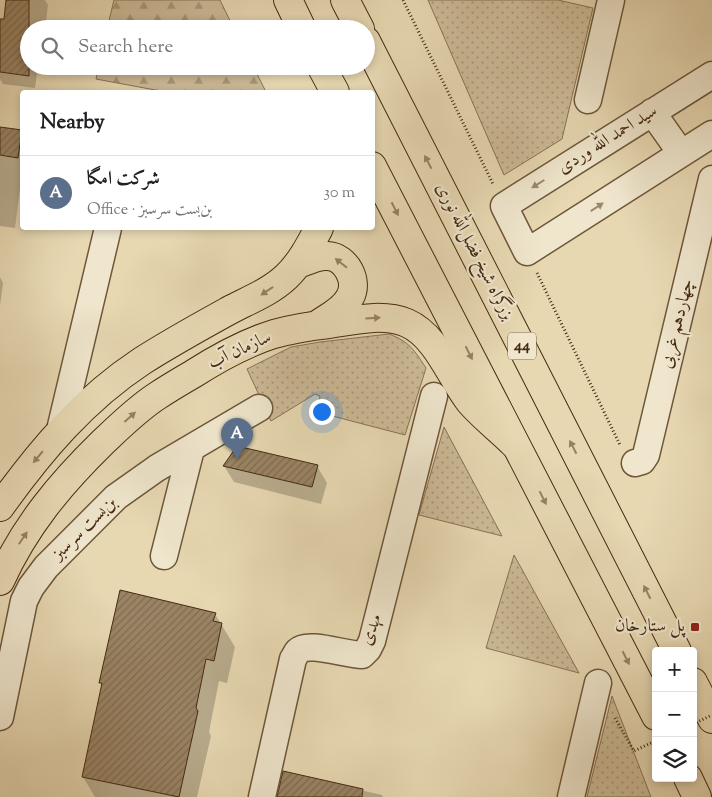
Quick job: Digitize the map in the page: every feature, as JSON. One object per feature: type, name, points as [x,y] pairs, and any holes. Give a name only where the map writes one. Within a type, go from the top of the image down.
[{"type":"main road","points":[[288,0],[298,20]]},
{"type":"main road","points":[[345,0],[355,20]]},
{"type":"main road","name":"بزرگراه شیخ فضل‌الله نوری","points":[[375,59],[675,647]]},
{"type":"main road","points":[[318,75],[322,90]]},
{"type":"main road","points":[[326,75],[334,90]]},
{"type":"main road","points":[[375,172],[652,708]]},
{"type":"main road","points":[[0,507],[22,476],[60,430],[98,395],[141,362],[257,297],[284,279],[298,264],[318,230]]},
{"type":"main road","points":[[298,264],[314,258],[331,256],[346,265],[351,275],[351,295],[345,305],[316,326]]},
{"type":"main road","name":"سازمان آب","points":[[0,581],[18,545],[46,503],[76,468],[134,413],[157,396],[235,350],[273,334],[379,317],[409,324],[426,337],[442,357],[470,402],[517,447]]},
{"type":"main road","points":[[697,689],[712,717]]},
{"type":"street","points":[[588,100],[611,0]]},
{"type":"street","name":"سید احمد الله وردی","points":[[504,206],[712,74]]},
{"type":"street","points":[[652,112],[681,154]]},
{"type":"street","points":[[504,206],[526,252],[712,134]]},
{"type":"street","name":"چهاردهم غربی","points":[[635,463],[642,461],[646,455],[705,246],[712,179]]},
{"type":"street","points":[[60,430],[108,230]]},
{"type":"street","name":"مهدی","points":[[262,797],[293,659],[298,651],[306,647],[344,654],[362,655],[372,641],[434,396]]},
{"type":"street","name":"بن‌بست سرسبز","points":[[0,716],[24,601],[31,586],[46,567],[116,497],[158,468],[260,408]]},
{"type":"street","points":[[164,556],[191,449]]},
{"type":"street","points":[[571,797],[598,683]]},
{"type":"path","points":[[403,0],[504,206]]},
{"type":"path","points":[[526,252],[625,454],[629,460],[635,463]]},
{"type":"path","points":[[697,723],[712,717]]},
{"type":"path","points":[[617,723],[634,751],[652,743]]},
{"type":"green space","points":[[114,0],[220,0],[230,20],[109,20]]},
{"type":"green space","points":[[428,0],[558,0],[593,8],[562,139],[504,175]]},
{"type":"green space","points":[[97,75],[258,75],[265,90],[155,90],[96,79]]},
{"type":"green space","points":[[389,334],[411,347],[426,368],[405,435],[317,412],[320,396],[315,394],[271,421],[247,369],[291,347]]},
{"type":"green space","points":[[444,427],[502,536],[419,515]]},
{"type":"green space","points":[[514,555],[579,673],[486,648]]},
{"type":"green space","points":[[612,696],[651,797],[587,797]]},
{"type":"building","points":[[6,0],[29,0],[29,20],[20,20],[20,75],[0,72],[0,19],[4,19]]},
{"type":"building","points":[[0,127],[20,130],[18,158],[0,155]]},
{"type":"building","points":[[237,446],[318,465],[312,487],[223,466]]},
{"type":"building","points":[[120,590],[216,613],[213,621],[222,623],[214,661],[206,659],[196,708],[198,711],[179,797],[82,777],[102,683],[99,683]]},
{"type":"building","points":[[283,771],[363,789],[362,797],[277,797]]},
{"type":"place","name":"شرکت امگا","points":[[237,459]]},
{"type":"place","name":"پل ستارخان","points":[[695,627]]}]
